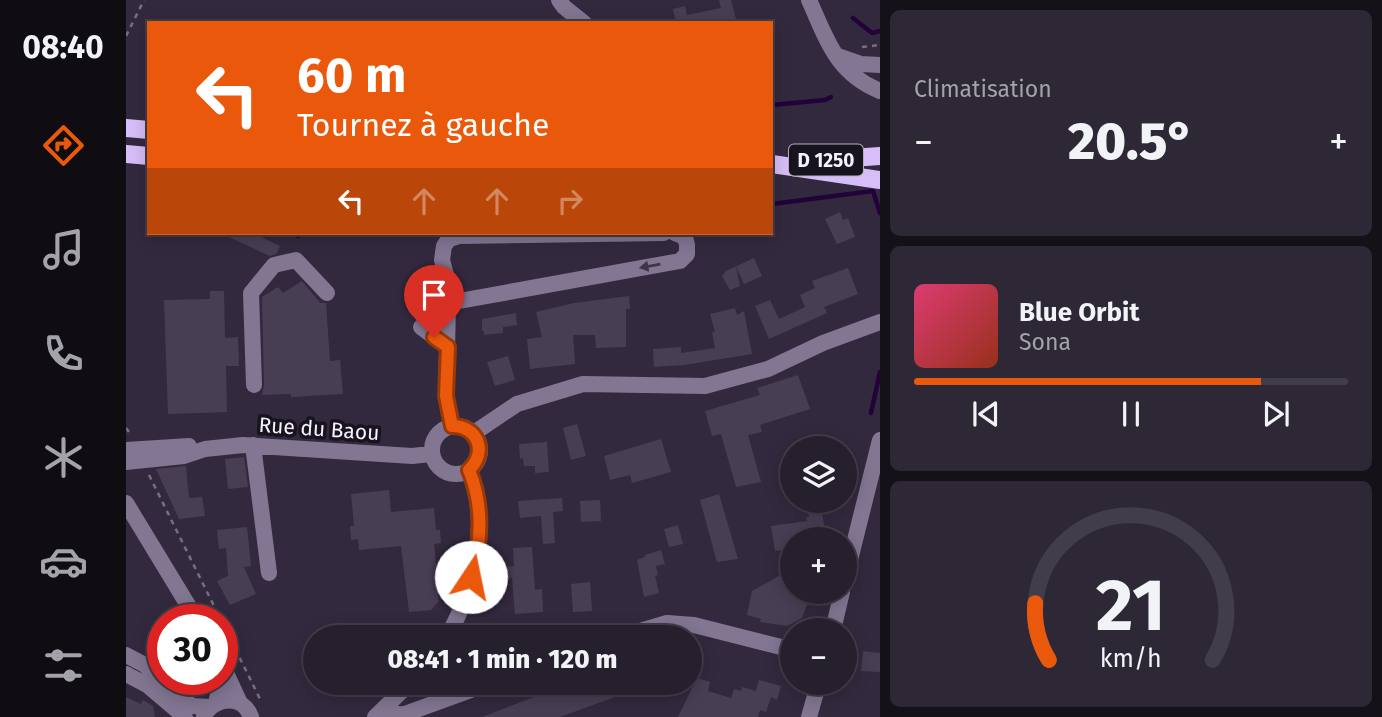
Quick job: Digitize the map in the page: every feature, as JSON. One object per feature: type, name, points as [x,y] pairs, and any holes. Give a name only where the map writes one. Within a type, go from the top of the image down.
[{"type":"main road","points":[[126,128],[147,130]]},
{"type":"main road","points":[[126,155],[147,156]]},
{"type":"main road","name":"D 1250","points":[[773,164],[880,156]]},
{"type":"main road","points":[[773,164],[880,180]]},
{"type":"street","points":[[559,0],[582,21]]},
{"type":"street","points":[[810,0],[832,54],[850,72],[880,91]]},
{"type":"street","points":[[832,54],[861,64],[880,65]]},
{"type":"street","points":[[452,426],[446,396],[448,282],[442,260],[444,246],[449,239],[459,236],[527,235]]},
{"type":"street","points":[[448,303],[680,261],[687,254],[688,245],[684,237],[680,235]]},
{"type":"street","points":[[254,385],[251,293],[274,265],[296,260],[327,293]]},
{"type":"street","points":[[474,433],[517,404],[583,384],[705,386],[768,369],[823,343],[880,322]]},
{"type":"street","points":[[421,327],[448,347]]},
{"type":"street","points":[[452,426],[467,428],[474,433],[480,448],[475,464],[469,470],[462,473],[446,472],[439,467],[431,454],[434,439],[439,433],[452,426]]},
{"type":"street","points":[[857,532],[880,440]]},
{"type":"street","points":[[253,445],[269,573]]},
{"type":"street","name":"Rue du Baou","points":[[126,450],[139,457],[184,456],[205,449],[253,445],[412,456],[431,454]]},
{"type":"street","points":[[454,625],[476,560],[480,509],[476,487],[469,470]]},
{"type":"street","points":[[126,503],[187,604]]},
{"type":"street","points":[[660,625],[694,625]]},
{"type":"street","points":[[702,627],[780,647]]},
{"type":"street","points":[[126,655],[145,666],[193,706],[210,709],[232,700],[258,712]]},
{"type":"street","points":[[126,674],[147,685],[185,717]]},
{"type":"street","points":[[236,695],[240,703]]},
{"type":"street","points":[[379,713],[398,695]]},
{"type":"street","points":[[379,713],[402,715],[457,695]]},
{"type":"street","points":[[809,717],[815,695]]},
{"type":"path","points":[[126,36],[144,0]]},
{"type":"path","points":[[855,46],[880,45]]},
{"type":"path","points":[[126,428],[136,444],[147,443],[139,457],[213,604]]},
{"type":"path","points":[[238,661],[258,712]]},
{"type":"building","points":[[719,0],[731,0],[736,21],[676,21],[673,9],[685,6],[687,15],[721,8]]},
{"type":"building","points":[[840,212],[843,220],[848,218],[855,237],[837,244],[825,219]]},
{"type":"building","points":[[224,235],[257,235],[280,246],[276,254],[270,256]]},
{"type":"building","points":[[754,258],[762,276],[744,284],[736,267],[740,286],[730,290],[722,276],[726,271]]},
{"type":"building","points":[[848,268],[858,294],[824,307],[827,313],[769,339],[755,306],[770,300],[779,319],[805,307],[800,295],[815,288],[812,281]]},
{"type":"building","points":[[302,281],[320,303],[326,303],[330,361],[340,360],[343,394],[291,397],[291,394],[262,395],[262,297],[278,287],[283,293]]},
{"type":"building","points":[[210,291],[224,291],[225,338],[238,337],[239,366],[226,366],[227,412],[168,414],[164,300],[210,299]]},
{"type":"building","points":[[629,296],[630,309],[626,309],[626,347],[596,348],[595,335],[573,335],[575,364],[530,369],[527,339],[542,337],[536,312],[574,303]]},
{"type":"building","points":[[735,308],[737,315],[744,311],[752,354],[654,367],[653,349],[681,347],[681,353],[715,348],[712,332],[715,332],[710,314]]},
{"type":"building","points":[[516,313],[517,325],[503,327],[503,333],[484,335],[482,319]]},
{"type":"building","points":[[508,356],[515,380],[495,386],[487,362]]},
{"type":"building","points":[[798,375],[810,409],[760,425],[762,432],[748,435],[761,482],[736,487],[721,434],[712,436],[705,411],[760,395],[757,388]]},
{"type":"building","points":[[577,424],[586,456],[571,460],[563,428]]},
{"type":"building","points":[[661,439],[671,472],[632,483],[630,475],[610,480],[604,456]]},
{"type":"building","points":[[547,442],[549,472],[535,473],[535,466],[524,466],[523,458],[520,459],[519,444]]},
{"type":"building","points":[[244,457],[248,487],[228,489],[225,459]]},
{"type":"building","points":[[186,466],[189,498],[202,497],[205,516],[179,519],[156,469]]},
{"type":"building","points":[[389,490],[391,512],[434,508],[436,530],[440,530],[441,543],[434,544],[437,575],[443,580],[444,590],[438,595],[439,601],[431,610],[409,612],[401,546],[359,550],[358,539],[351,540],[350,526],[354,526],[351,494]]},
{"type":"building","points":[[719,494],[738,559],[717,562],[700,500]]},
{"type":"building","points":[[562,498],[563,511],[553,512],[555,543],[543,544],[541,516],[520,518],[518,501]]},
{"type":"building","points":[[600,500],[601,521],[581,522],[580,501]]},
{"type":"building","points":[[808,513],[822,513],[824,527],[780,527],[780,550],[775,551],[771,526],[807,521],[806,517],[809,517]]},
{"type":"building","points":[[678,525],[683,544],[669,547],[664,529]]},
{"type":"building","points":[[247,527],[251,566],[244,567],[256,594],[232,604],[229,604],[217,581],[228,576],[226,548],[219,549],[217,530]]},
{"type":"building","points":[[532,547],[535,590],[542,589],[543,612],[515,614],[512,578],[496,579],[495,567],[514,566],[513,548]]},
{"type":"building","points":[[661,550],[665,564],[656,566],[658,575],[655,576],[659,593],[644,597],[637,560]]},
{"type":"building","points":[[780,575],[780,604],[807,604],[802,618],[780,618],[780,625],[760,622],[761,619],[747,615],[752,591]]},
{"type":"building","points":[[590,582],[592,611],[573,612],[571,584]]},
{"type":"building","points":[[863,651],[880,653],[880,672],[861,671]]},
{"type":"building","points":[[702,680],[710,682],[708,691],[731,698],[734,689],[741,691],[742,687],[756,691],[759,680],[780,686],[777,700],[771,697],[766,712],[760,710],[758,717],[678,717],[689,695],[702,695]]},
{"type":"building","points":[[539,695],[621,695],[560,717],[482,717]]},
{"type":"building","points":[[126,697],[141,704],[143,700],[153,706],[155,717],[126,717]]},
{"type":"waterway","points":[[853,18],[872,33],[880,31]]},
{"type":"waterway","points":[[773,105],[825,100],[831,97]]},
{"type":"waterway","points":[[773,204],[873,191],[880,213]]},
{"type":"waterway","points":[[871,413],[880,372]]},
{"type":"route","points":[[434,337],[448,347],[446,396],[452,426],[467,428],[474,433],[480,448],[479,457],[469,470],[476,487],[480,509],[476,560],[471,577]]}]
